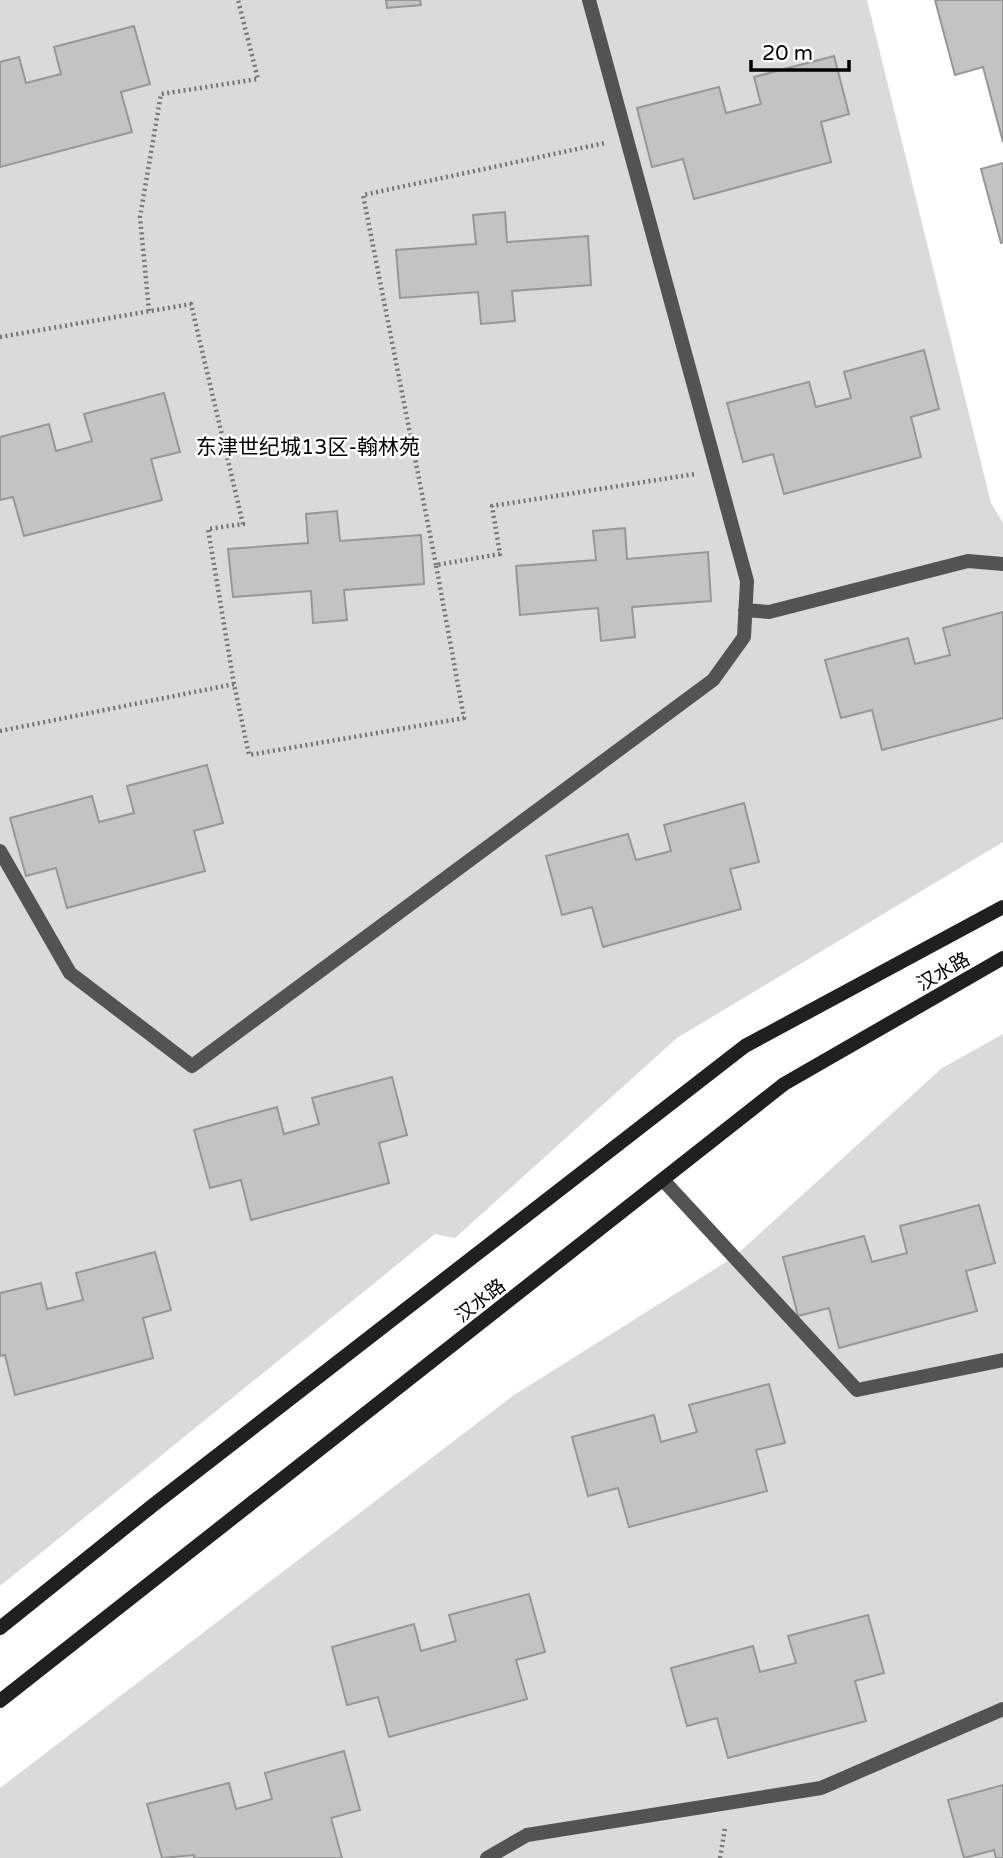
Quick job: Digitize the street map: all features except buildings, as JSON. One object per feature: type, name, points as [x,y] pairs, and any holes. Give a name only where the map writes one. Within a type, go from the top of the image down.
[{"type":"main road","name":"汉水路","points":[[0,1628],[152,1506],[744,1046],[1003,906]]},
{"type":"main road","name":"汉水路","points":[[0,1701],[785,1084],[1003,958]]},
{"type":"lane","points":[[0,851],[70,973],[192,1066],[713,680],[744,637],[747,581],[589,0]]},
{"type":"lane","points":[[746,610],[769,612],[968,561],[1003,564]]},
{"type":"lane","points":[[663,1180],[857,1390],[1003,1360]]},
{"type":"lane","points":[[488,1858],[527,1835],[821,1788],[1003,1709]]},
{"type":"path","points":[[149,311],[140,217],[161,94],[258,79],[238,0]]},
{"type":"path","points":[[0,337],[191,304],[243,523],[208,529],[249,755],[464,718],[363,195],[626,139]]},
{"type":"path","points":[[436,565],[500,554],[492,506],[717,471]]},
{"type":"path","points":[[0,731],[234,684]]},
{"type":"path","points":[[720,1858],[729,1802]]},
{"type":"shaded area","points":[[0,0],[867,0],[991,503],[1003,523],[1003,842],[677,1038],[455,1238],[435,1234],[0,1586]]},
{"type":"shaded area","points":[[1003,1034],[1003,1858],[0,1858],[0,1788],[514,1395],[734,1257],[942,1068]]},
{"type":"district","name":"东津世纪城13区-翰林苑","points":[[308,447]]}]
